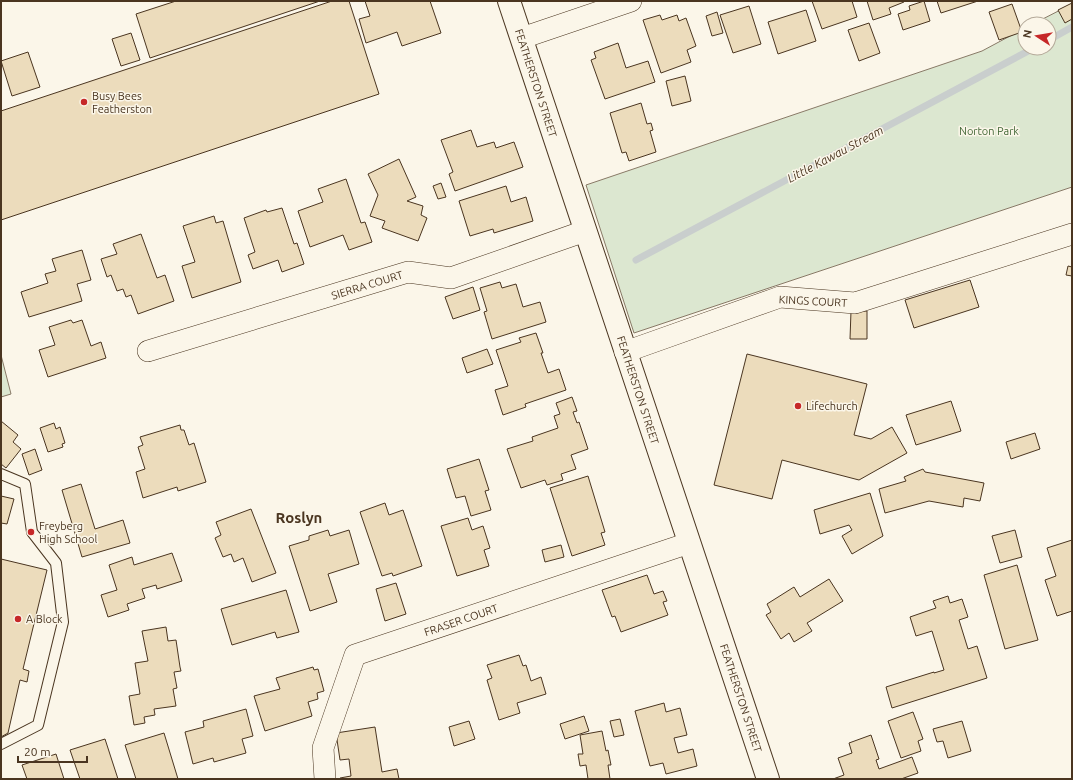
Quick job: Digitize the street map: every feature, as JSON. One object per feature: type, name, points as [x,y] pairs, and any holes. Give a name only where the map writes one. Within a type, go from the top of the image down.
[{"type":"main road","name":"FEATHERSTON STREET","points":[[509,1],[768,779]]},
{"type":"street","points":[[522,38],[631,1]]},
{"type":"street","name":"SIERRA COURT","points":[[148,352],[408,272],[451,278],[585,231]]},
{"type":"street","name":"KINGS COURT","points":[[625,352],[780,296],[855,303],[1072,234]]},
{"type":"street","name":"FRASER COURT","points":[[325,779],[323,748],[355,655],[689,543]]},
{"type":"lane","points":[[1,474],[25,484],[32,532],[56,563],[63,622],[38,725],[1,744]]},
{"type":"green space","name":"Norton Park","points":[[1072,4],[1072,187],[634,333],[586,185],[982,51],[1017,32],[1017,56],[1057,56],[1057,16],[1049,16]]},
{"type":"green space","points":[[1,355],[11,394],[1,397]]},
{"type":"building","points":[[176,1],[320,1],[150,58],[136,14]]},
{"type":"building","points":[[332,1],[349,1],[379,94],[1,220],[1,111]]},
{"type":"building","points":[[365,1],[430,1],[441,33],[402,46],[397,32],[366,43],[359,19],[370,16]]},
{"type":"building","points":[[812,1],[852,1],[857,17],[822,29]]},
{"type":"building","points":[[867,1],[904,2],[889,8],[891,14],[873,20]]},
{"type":"building","points":[[924,1],[930,21],[903,30],[898,14],[910,10],[909,6]]},
{"type":"building","points":[[937,1],[978,1],[941,13]]},
{"type":"building","points":[[1072,3],[1072,19],[1065,23],[1058,10]]},
{"type":"building","points":[[1012,4],[1017,18],[1017,34],[999,40],[989,12]]},
{"type":"building","points":[[749,6],[761,44],[733,53],[720,15]]},
{"type":"building","points":[[806,10],[816,41],[778,54],[768,22]]},
{"type":"building","points":[[717,12],[723,33],[712,36],[706,16]]},
{"type":"building","points":[[660,15],[662,20],[677,15],[679,21],[686,18],[696,46],[687,50],[691,62],[661,73],[643,20]]},
{"type":"building","points":[[869,23],[880,53],[859,61],[848,30]]},
{"type":"building","points":[[131,33],[140,60],[121,66],[112,39]]},
{"type":"building","points":[[618,43],[626,68],[648,61],[655,82],[605,99],[591,60],[596,58],[594,52]]},
{"type":"building","points":[[28,52],[40,87],[12,96],[1,61]]},
{"type":"building","points":[[685,76],[691,101],[672,106],[666,81]]},
{"type":"building","points":[[641,103],[647,124],[651,123],[653,130],[650,131],[656,152],[629,161],[626,152],[622,153],[610,113]]},
{"type":"building","points":[[471,130],[477,147],[494,142],[496,148],[514,142],[523,167],[455,191],[449,174],[453,172],[441,140]]},
{"type":"building","points":[[399,159],[416,197],[407,201],[423,206],[421,215],[427,218],[418,241],[382,228],[385,221],[370,216],[378,195],[368,174]]},
{"type":"building","points":[[346,179],[361,223],[365,222],[372,242],[349,250],[343,235],[310,247],[298,211],[323,202],[318,189]]},
{"type":"building","points":[[441,183],[446,197],[438,199],[433,186]]},
{"type":"building","points":[[506,186],[511,202],[526,197],[533,221],[494,233],[493,229],[470,236],[459,201]]},
{"type":"building","points":[[282,208],[294,244],[297,243],[304,264],[282,272],[278,260],[253,269],[248,255],[255,252],[244,218],[266,210],[267,212]]},
{"type":"building","points":[[214,216],[216,223],[223,221],[241,282],[192,298],[182,266],[195,262],[183,226]]},
{"type":"building","points":[[141,234],[157,278],[165,275],[174,301],[138,314],[131,295],[126,297],[123,289],[117,291],[111,275],[107,277],[101,259],[117,254],[113,244]]},
{"type":"building","points":[[82,250],[91,280],[77,284],[82,301],[29,317],[21,292],[48,283],[45,274],[56,271],[52,259]]},
{"type":"building","points":[[1068,266],[1072,267],[1072,276],[1066,275]]},
{"type":"building","points":[[970,280],[979,307],[914,328],[905,300]]},
{"type":"building","points":[[500,282],[502,288],[516,284],[523,307],[540,302],[546,322],[492,339],[484,312],[487,311],[480,288]]},
{"type":"building","points":[[473,287],[480,310],[453,319],[445,297]]},
{"type":"building","points":[[851,311],[867,311],[867,339],[850,339]]},
{"type":"building","points":[[71,320],[73,323],[82,320],[91,346],[101,342],[106,358],[48,377],[39,350],[55,345],[49,327]]},
{"type":"building","points":[[536,333],[548,373],[559,369],[566,390],[525,404],[526,407],[503,415],[495,390],[508,386],[496,350],[521,342],[519,338]]},
{"type":"building","points":[[487,349],[493,364],[467,373],[462,358]]},
{"type":"building","name":"Lifechurch","points":[[747,354],[867,384],[854,435],[871,439],[892,427],[907,453],[859,480],[782,460],[772,499],[714,485]]},
{"type":"building","points":[[572,397],[577,411],[573,412],[577,423],[579,422],[588,449],[571,455],[576,469],[561,474],[563,480],[547,485],[545,480],[521,488],[507,449],[533,441],[532,437],[558,428],[554,416],[560,414],[556,403]]},
{"type":"building","points":[[951,401],[961,431],[916,445],[906,415]]},
{"type":"building","points":[[1,421],[18,435],[13,442],[21,449],[6,468],[1,464]]},
{"type":"building","points":[[54,423],[56,429],[60,427],[65,443],[62,444],[63,447],[48,452],[40,428]]},
{"type":"building","points":[[180,425],[181,430],[184,430],[189,445],[194,443],[206,482],[178,491],[177,487],[143,498],[136,472],[145,469],[138,447],[143,445],[140,437]]},
{"type":"building","points":[[1035,433],[1040,449],[1011,459],[1006,442]]},
{"type":"building","points":[[35,449],[42,470],[29,475],[22,454]]},
{"type":"building","points":[[479,459],[489,490],[485,491],[491,510],[471,516],[465,496],[456,498],[447,469]]},
{"type":"building","points":[[923,469],[925,472],[984,483],[980,501],[964,498],[963,507],[929,501],[885,513],[879,489],[906,481],[904,477]]},
{"type":"building","points":[[588,476],[605,532],[601,533],[605,545],[572,556],[550,488]]},
{"type":"building","points":[[81,484],[95,529],[123,520],[130,543],[82,557],[62,490]]},
{"type":"building","points":[[870,493],[883,536],[852,554],[842,536],[852,530],[849,525],[820,534],[814,510]]},
{"type":"building","points":[[1,496],[14,499],[7,524],[1,523]]},
{"type":"building","points":[[385,503],[389,515],[403,510],[422,566],[393,576],[392,573],[382,576],[360,512]]},
{"type":"building","points":[[251,509],[276,573],[252,582],[243,558],[234,562],[231,554],[223,557],[215,538],[221,535],[216,522]]},
{"type":"building","points":[[468,518],[472,530],[483,526],[490,548],[484,550],[489,566],[457,576],[441,526]]},
{"type":"building","points":[[328,530],[330,536],[349,530],[359,564],[328,574],[337,602],[310,611],[289,546],[309,540],[309,536]]},
{"type":"building","points":[[1015,530],[1022,557],[1000,563],[992,536]]},
{"type":"building","points":[[1072,540],[1072,611],[1057,616],[1045,580],[1056,576],[1047,548]]},
{"type":"building","points":[[561,545],[564,557],[545,562],[542,550]]},
{"type":"building","points":[[172,553],[182,581],[157,589],[156,585],[142,589],[145,598],[127,604],[129,610],[108,617],[101,595],[117,590],[109,565],[132,557],[134,565]]},
{"type":"building","name":"A Block","points":[[1,559],[47,570],[23,669],[29,671],[27,682],[20,680],[8,733],[1,737]]},
{"type":"building","points":[[1017,565],[1038,640],[1005,649],[984,575]]},
{"type":"building","points":[[647,575],[654,594],[663,591],[667,601],[663,602],[668,615],[621,632],[615,616],[612,617],[602,590]]},
{"type":"building","points":[[829,579],[843,601],[807,623],[812,631],[794,642],[789,633],[781,639],[766,615],[771,612],[767,604],[794,587],[800,597]]},
{"type":"building","points":[[396,583],[406,614],[385,621],[376,589]]},
{"type":"building","points":[[286,590],[299,632],[277,638],[275,632],[232,645],[221,609]]},
{"type":"building","points":[[948,596],[950,603],[962,599],[968,617],[959,620],[968,649],[977,646],[987,678],[892,708],[886,687],[944,670],[932,631],[916,636],[910,617],[936,608],[933,601]]},
{"type":"building","points":[[166,627],[168,641],[176,640],[181,671],[174,672],[177,688],[173,689],[176,706],[154,709],[155,715],[144,717],[145,723],[134,725],[129,696],[140,694],[135,663],[148,661],[142,631]]},
{"type":"building","points":[[519,655],[523,666],[526,665],[531,681],[541,677],[546,694],[517,703],[520,713],[499,720],[487,680],[492,678],[487,665]]},
{"type":"building","points":[[313,667],[314,670],[318,669],[324,691],[317,693],[318,699],[308,702],[312,716],[265,731],[254,696],[280,689],[276,678]]},
{"type":"building","points":[[664,703],[666,712],[680,708],[687,735],[674,738],[678,753],[693,749],[697,766],[666,774],[663,763],[650,766],[635,711]]},
{"type":"building","points":[[246,709],[253,736],[242,739],[246,753],[214,762],[213,758],[193,764],[185,732],[204,727],[203,721]]},
{"type":"building","points":[[913,712],[923,739],[918,741],[921,751],[901,758],[888,721]]},
{"type":"building","points":[[584,716],[589,731],[565,739],[560,724]]},
{"type":"building","points":[[620,719],[624,735],[614,737],[610,721]]},
{"type":"building","points":[[469,721],[475,739],[454,746],[449,727]]},
{"type":"building","points":[[962,721],[971,751],[948,758],[943,741],[937,742],[933,729]]},
{"type":"building","points":[[375,727],[382,772],[397,769],[399,779],[340,779],[351,776],[349,759],[340,760],[336,733]]},
{"type":"building","points":[[602,731],[606,751],[608,750],[611,765],[608,765],[610,779],[588,779],[586,765],[580,766],[578,754],[583,754],[580,735]]},
{"type":"building","points":[[164,733],[178,779],[136,779],[125,745]]},
{"type":"building","points":[[871,735],[879,759],[876,760],[879,769],[912,757],[918,773],[901,779],[833,779],[844,775],[838,758],[852,753],[849,743]]},
{"type":"building","points":[[105,739],[118,779],[80,779],[70,750]]},
{"type":"building","points":[[56,754],[64,779],[27,779],[22,765]]},
{"type":"waterway","name":"Little Kawau Stream","points":[[1057,35],[1072,27]]},
{"type":"waterway","name":"Little Kawau Stream","points":[[636,260],[1019,56]]},
{"type":"place","name":"Busy Bees Featherston","points":[[84,102]]},
{"type":"place","name":"Lifechurch","points":[[798,406]]},
{"type":"place","name":"Freyberg High School","points":[[31,532]]},
{"type":"place","name":"A Block","points":[[18,619]]},
{"type":"district","name":"Roslyn","points":[[299,517]]}]
